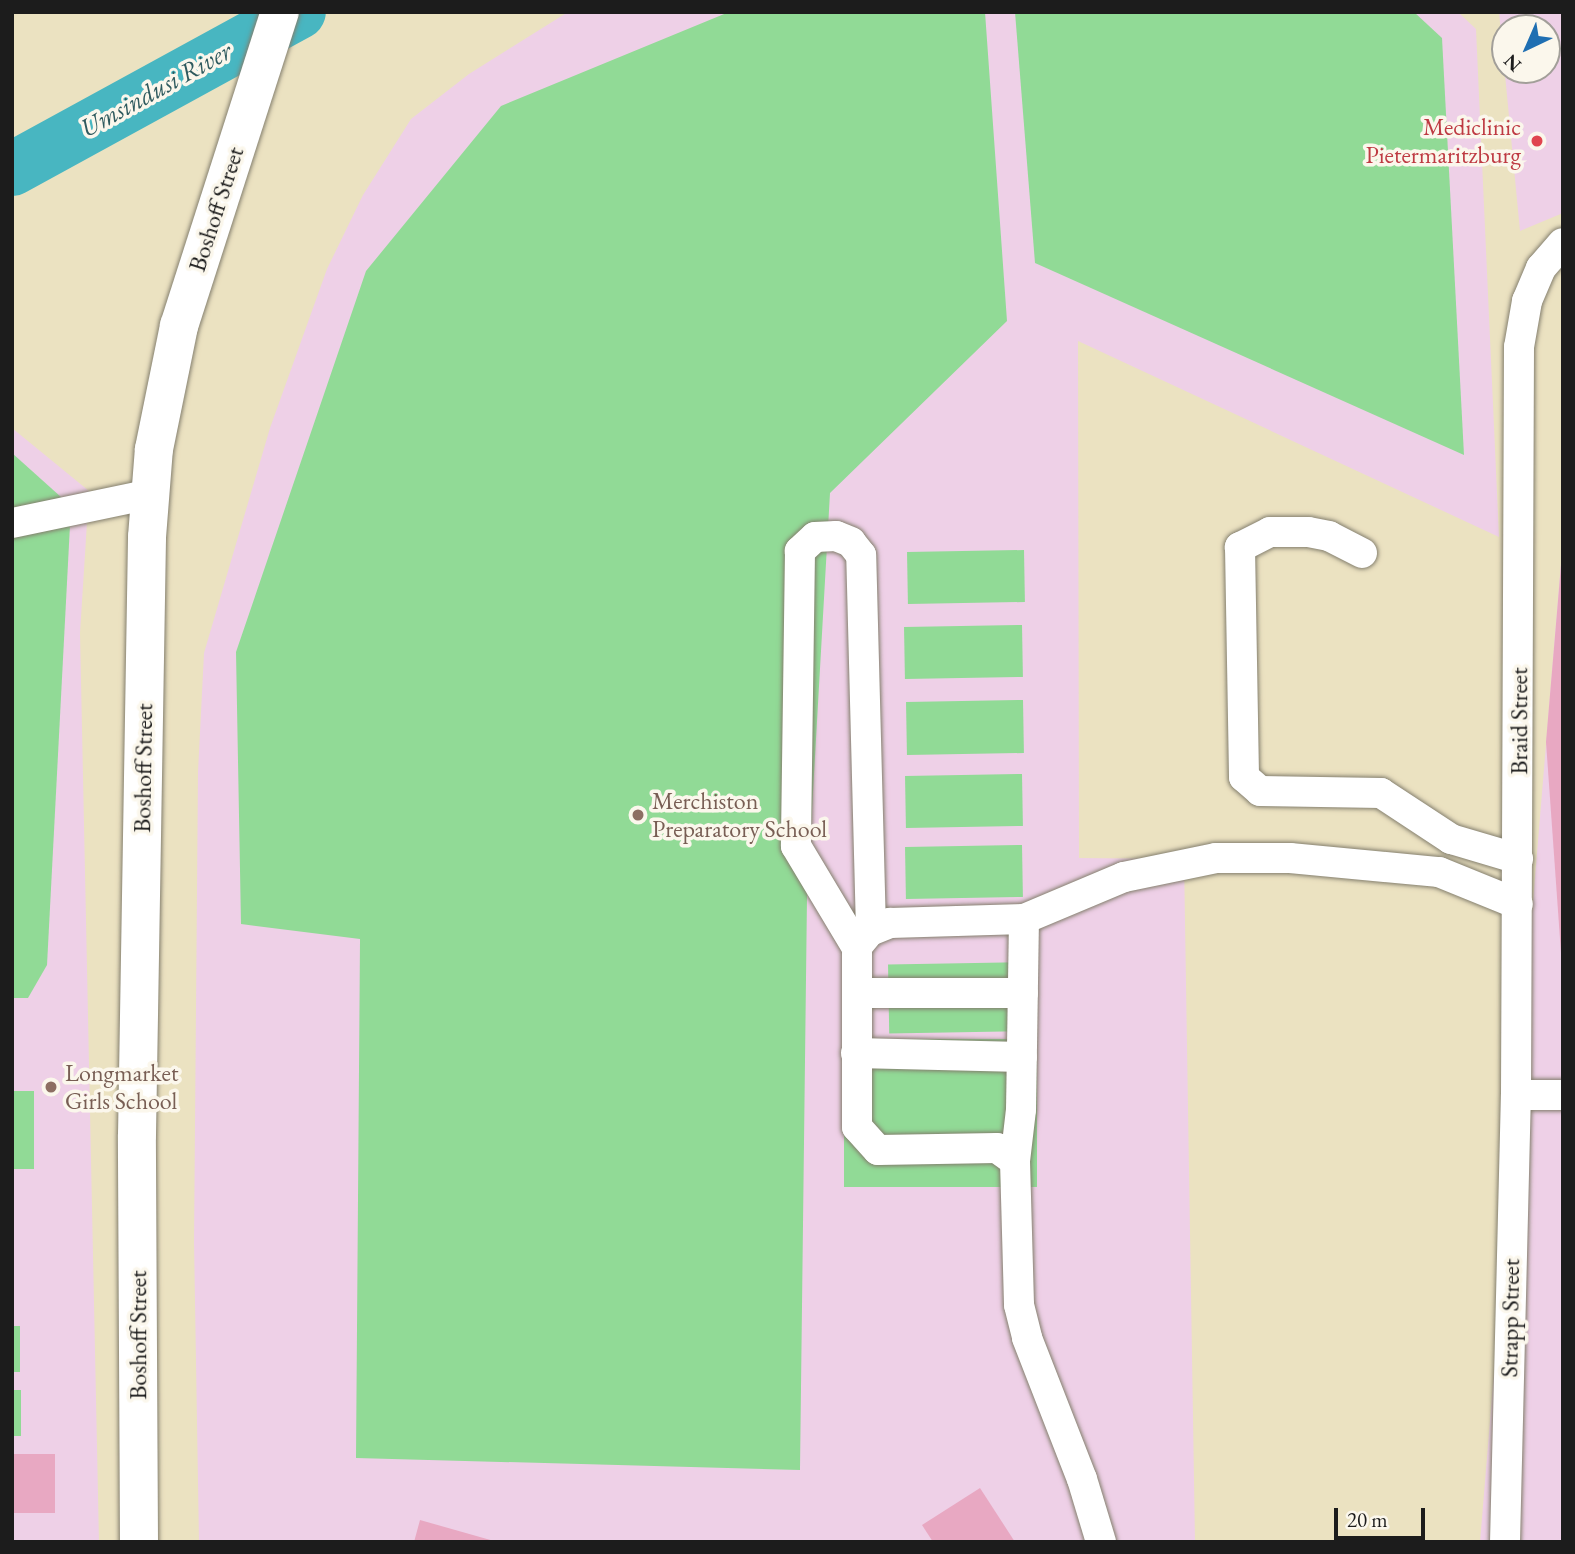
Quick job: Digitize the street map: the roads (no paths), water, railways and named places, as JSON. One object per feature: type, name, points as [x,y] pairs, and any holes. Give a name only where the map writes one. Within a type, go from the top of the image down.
[{"type":"main road","name":"Boshoff Street","points":[[139,1542],[137,1135],[150,494],[155,449],[179,326],[280,12]]},
{"type":"street","name":"Braid Street","points":[[1516,1095],[1519,347],[1536,279],[1563,243]]},
{"type":"street","points":[[12,523],[150,494]]},
{"type":"street","points":[[1362,553],[1329,536],[1308,532],[1269,533],[1240,547],[1240,759],[1244,776],[1260,791],[1381,793],[1451,839],[1518,859]]},
{"type":"street","points":[[864,939],[796,846],[800,551],[815,537],[836,536],[851,542],[862,555],[864,939],[858,993],[854,1114],[870,1146],[878,1150],[997,1148],[1015,1161]]},
{"type":"street","points":[[864,939],[890,923],[1024,919],[1124,877],[1216,858],[1290,858],[1416,868],[1439,872],[1518,904]]},
{"type":"street","points":[[1024,919],[1022,1056],[1015,1161],[1021,1316],[1101,1542]]},
{"type":"street","points":[[858,993],[1023,993]]},
{"type":"street","points":[[856,1054],[1022,1056]]},
{"type":"street","points":[[1516,1095],[1563,1095]]},
{"type":"street","name":"Strapp Street","points":[[1505,1542],[1516,1095]]},
{"type":"waterway","name":"Umsindusi River","points":[[12,169],[299,12]]},
{"type":"place","name":"Mediclinic Pietermaritzburg","points":[[1537,141]]},
{"type":"place","name":"Merchiston Preparatory School","points":[[638,815]]},
{"type":"place","name":"Longmarket Girls School","points":[[51,1087]]}]
